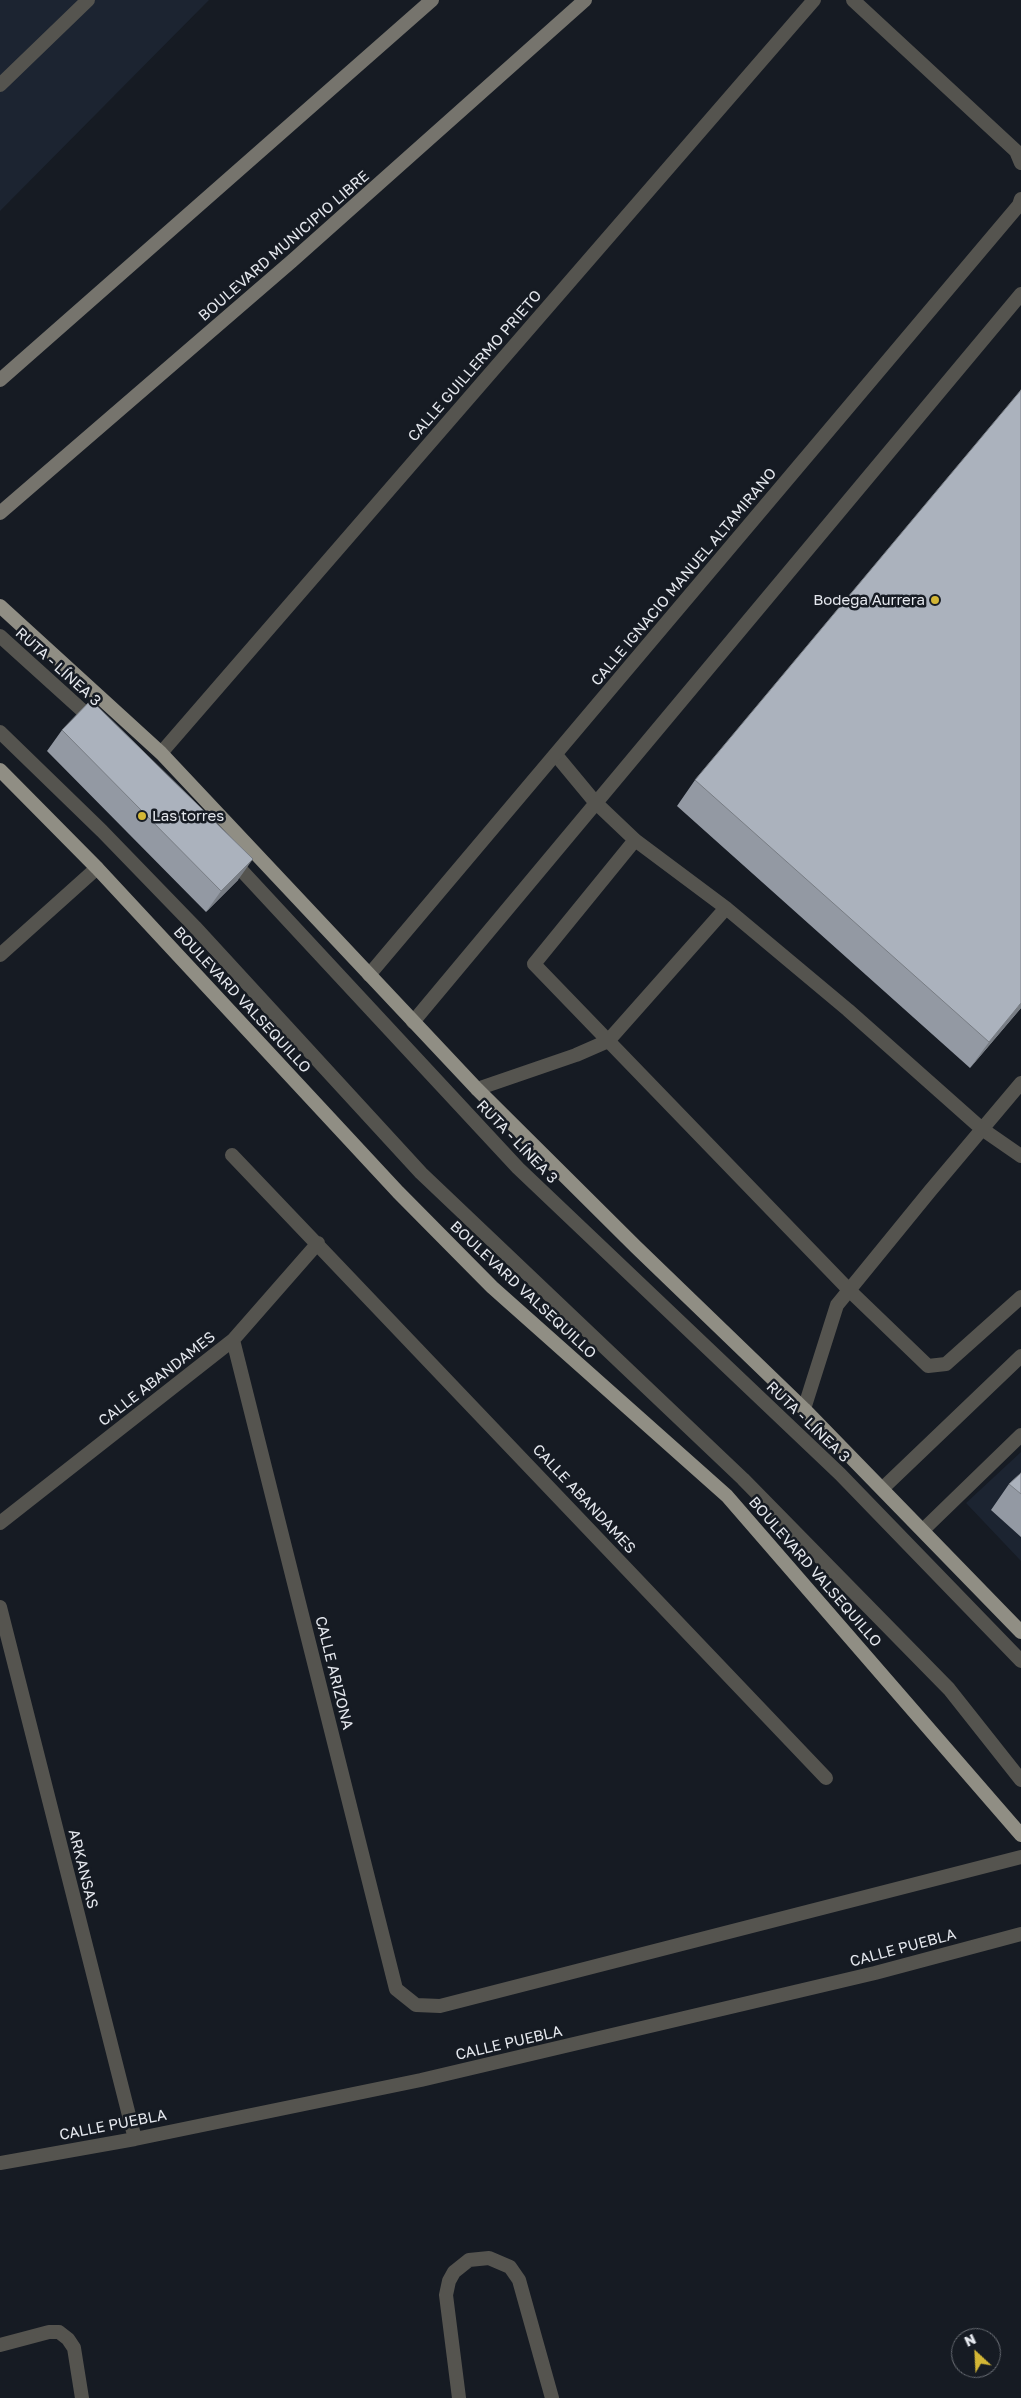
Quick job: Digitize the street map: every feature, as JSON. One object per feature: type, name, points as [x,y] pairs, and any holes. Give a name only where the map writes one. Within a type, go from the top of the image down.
[{"type":"main road","points":[[0,380],[432,0]]},
{"type":"main road","name":"BOULEVARD MUNICIPIO LIBRE","points":[[0,513],[292,261],[585,0]]},
{"type":"main road","points":[[0,606],[160,753],[477,1089],[642,1253],[804,1409],[883,1488],[1021,1632]]},
{"type":"main road","name":"BOULEVARD VALSEQUILLO","points":[[0,770],[97,868],[398,1192],[492,1287],[727,1496],[1021,1835]]},
{"type":"street","points":[[0,86],[88,0]]},
{"type":"street","name":"CALLE GUILLERMO PRIETO","points":[[160,753],[814,0]]},
{"type":"street","points":[[853,0],[1018,157]]},
{"type":"street","name":"CALLE IGNACIO MANUEL ALTAMIRANO","points":[[369,975],[1019,205],[1021,199]]},
{"type":"street","points":[[413,1022],[594,802],[1021,294]]},
{"type":"street","name":"RUTA - LÍNEA 3","points":[[0,636],[108,732]]},
{"type":"street","points":[[0,732],[102,831],[195,927],[421,1173],[517,1267],[743,1480],[949,1688],[1021,1780]]},
{"type":"street","points":[[556,755],[594,802],[635,840],[726,908],[848,1010],[982,1128],[1021,1156]]},
{"type":"street","points":[[635,840],[534,964],[850,1291],[928,1366],[946,1364],[1021,1298]]},
{"type":"street","name":"RUTA - LÍNEA 3","points":[[218,845],[518,1168],[840,1474],[1021,1661]]},
{"type":"street","points":[[0,956],[97,868]]},
{"type":"street","points":[[477,1089],[576,1055],[608,1041],[726,908]]},
{"type":"street","points":[[804,1409],[838,1305],[1021,1083]]},
{"type":"street","name":"CALLE ABANDAMES","points":[[232,1155],[318,1243],[826,1778]]},
{"type":"street","name":"CALLE ABANDAMES","points":[[0,1523],[233,1340],[318,1243]]},
{"type":"street","name":"CALLE ARIZONA","points":[[233,1340],[396,1989],[416,2005],[440,2006],[1021,1857]]},
{"type":"street","points":[[883,1488],[1021,1356]]},
{"type":"street","points":[[923,1530],[1021,1435]]},
{"type":"street","name":"ARKANSAS","points":[[0,1607],[135,2139]]},
{"type":"street","name":"CALLE PUEBLA","points":[[0,2162],[135,2139],[421,2080],[875,1973],[1021,1934]]},
{"type":"street","points":[[459,2398],[446,2294],[449,2281],[454,2272],[468,2260],[489,2258],[510,2267],[519,2280],[552,2398]]},
{"type":"street","points":[[0,2344],[49,2332],[59,2332],[68,2339],[74,2348],[82,2398]]},
{"type":"shaded area","points":[[0,0],[209,0],[0,211]]},
{"type":"shaded area","points":[[1021,1452],[1021,1561],[966,1503]]},
{"type":"building","name":"Bodega Aurrera","points":[[1021,390],[1021,1003],[989,1042],[695,780]]},
{"type":"building","points":[[91,700],[253,859],[221,891],[62,730]]},
{"type":"building","points":[[1021,1473],[1021,1494],[1009,1484]]},
{"type":"place","name":"Bodega Aurrera","points":[[935,600]]},
{"type":"place","name":"Las torres","points":[[142,816]]}]
